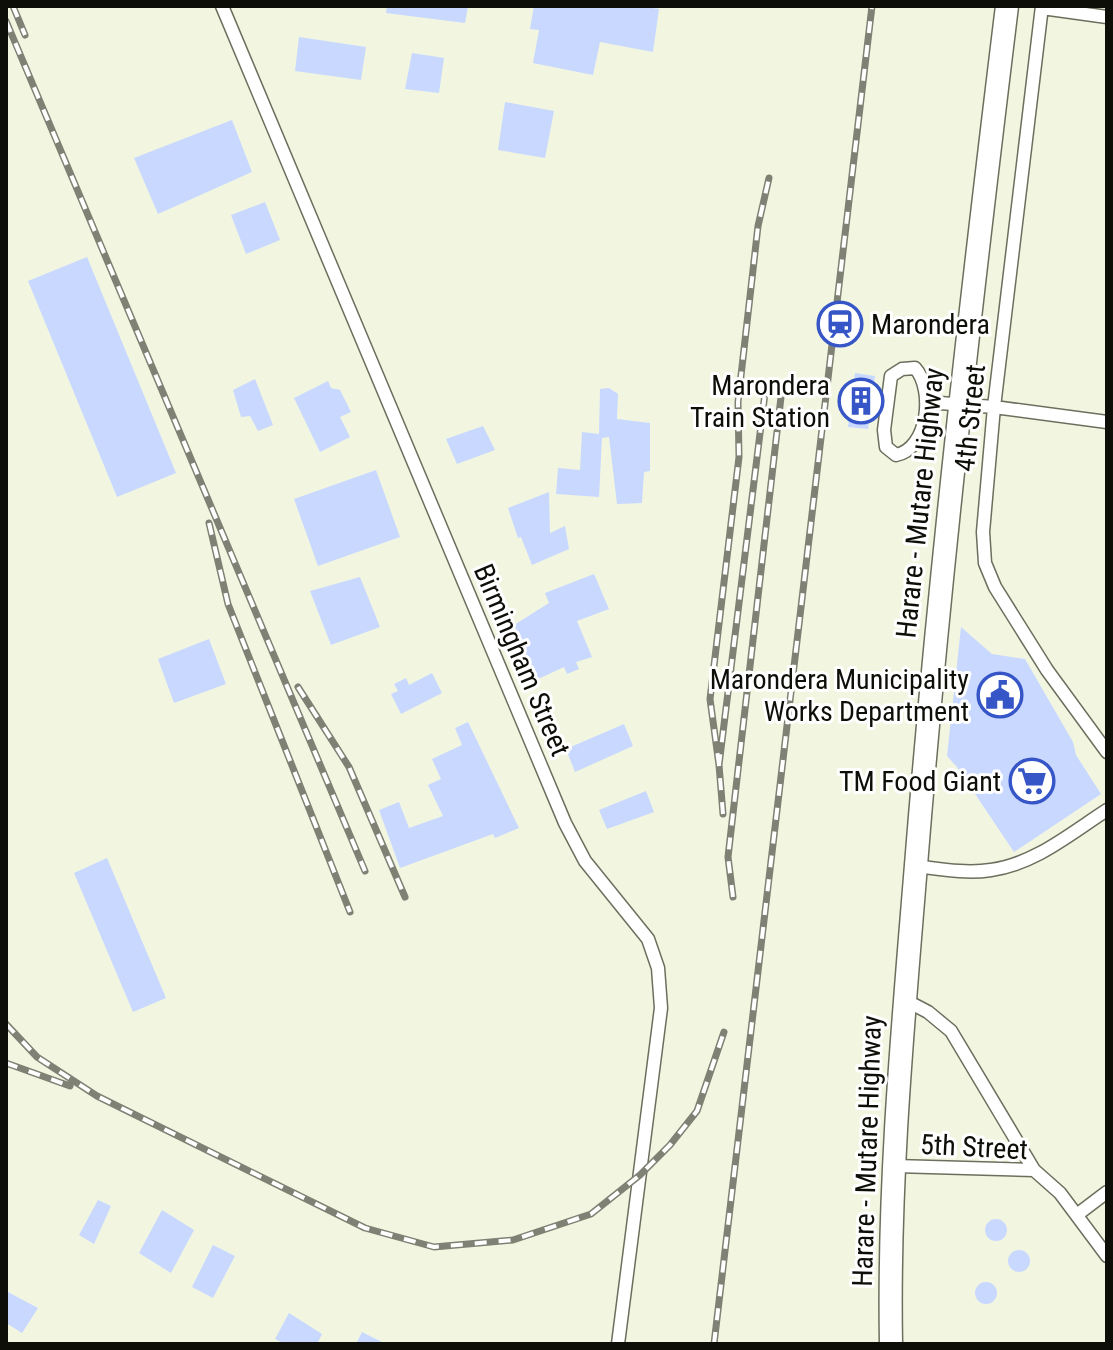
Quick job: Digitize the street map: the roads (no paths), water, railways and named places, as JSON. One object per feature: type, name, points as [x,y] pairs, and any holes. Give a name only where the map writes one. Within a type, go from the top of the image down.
[{"type":"highway","name":"Harare - Mutare Highway","points":[[891,1344],[890,1292],[903,999],[931,674],[1007,6]]},
{"type":"street","name":"Birmingham Street","points":[[222,6],[565,823],[585,861],[648,939],[658,968],[661,1008],[618,1344]]},
{"type":"street","points":[[1042,7],[1107,17]]},
{"type":"street","name":"4th Street","points":[[1042,7],[994,407],[983,532],[985,563],[995,587],[1047,670],[1107,752]]},
{"type":"street","points":[[915,368],[923,377],[926,402],[916,443],[905,453],[896,455],[886,447],[884,430],[891,376],[902,369],[915,368]]},
{"type":"street","points":[[926,402],[994,407],[1107,422]]},
{"type":"street","points":[[916,866],[964,871],[1011,865],[1044,851],[1107,810]]},
{"type":"street","points":[[903,999],[928,1012],[951,1031],[1034,1170]]},
{"type":"street","name":"5th Street","points":[[895,1166],[1034,1170],[1078,1214],[1107,1256]]},
{"type":"street","points":[[1078,1214],[1107,1192]]},
{"type":"railway","points":[[13,6],[25,35]]},
{"type":"railway","points":[[714,1344],[872,6]]},
{"type":"railway","points":[[6,21],[365,871]]},
{"type":"railway","points":[[719,765],[710,699],[739,457],[738,402],[758,226],[769,178]]},
{"type":"railway","points":[[723,814],[719,765],[765,393]]},
{"type":"railway","points":[[733,897],[728,857],[781,397]]},
{"type":"railway","points":[[209,523],[228,604],[350,912]]},
{"type":"railway","points":[[298,687],[349,767],[405,897]]},
{"type":"railway","points":[[6,1024],[37,1057],[97,1096],[365,1228],[434,1247],[513,1240],[591,1214],[640,1175],[670,1145],[697,1111],[724,1032]]},
{"type":"railway","points":[[6,1063],[70,1086]]},
{"type":"place","name":"Marondera","points":[[840,324]]},
{"type":"place","name":"Marondera Train Station","points":[[861,401]]},
{"type":"place","name":"Marondera Municipality Works Department","points":[[1000,695]]},
{"type":"place","name":"TM Food Giant","points":[[1032,781]]}]
